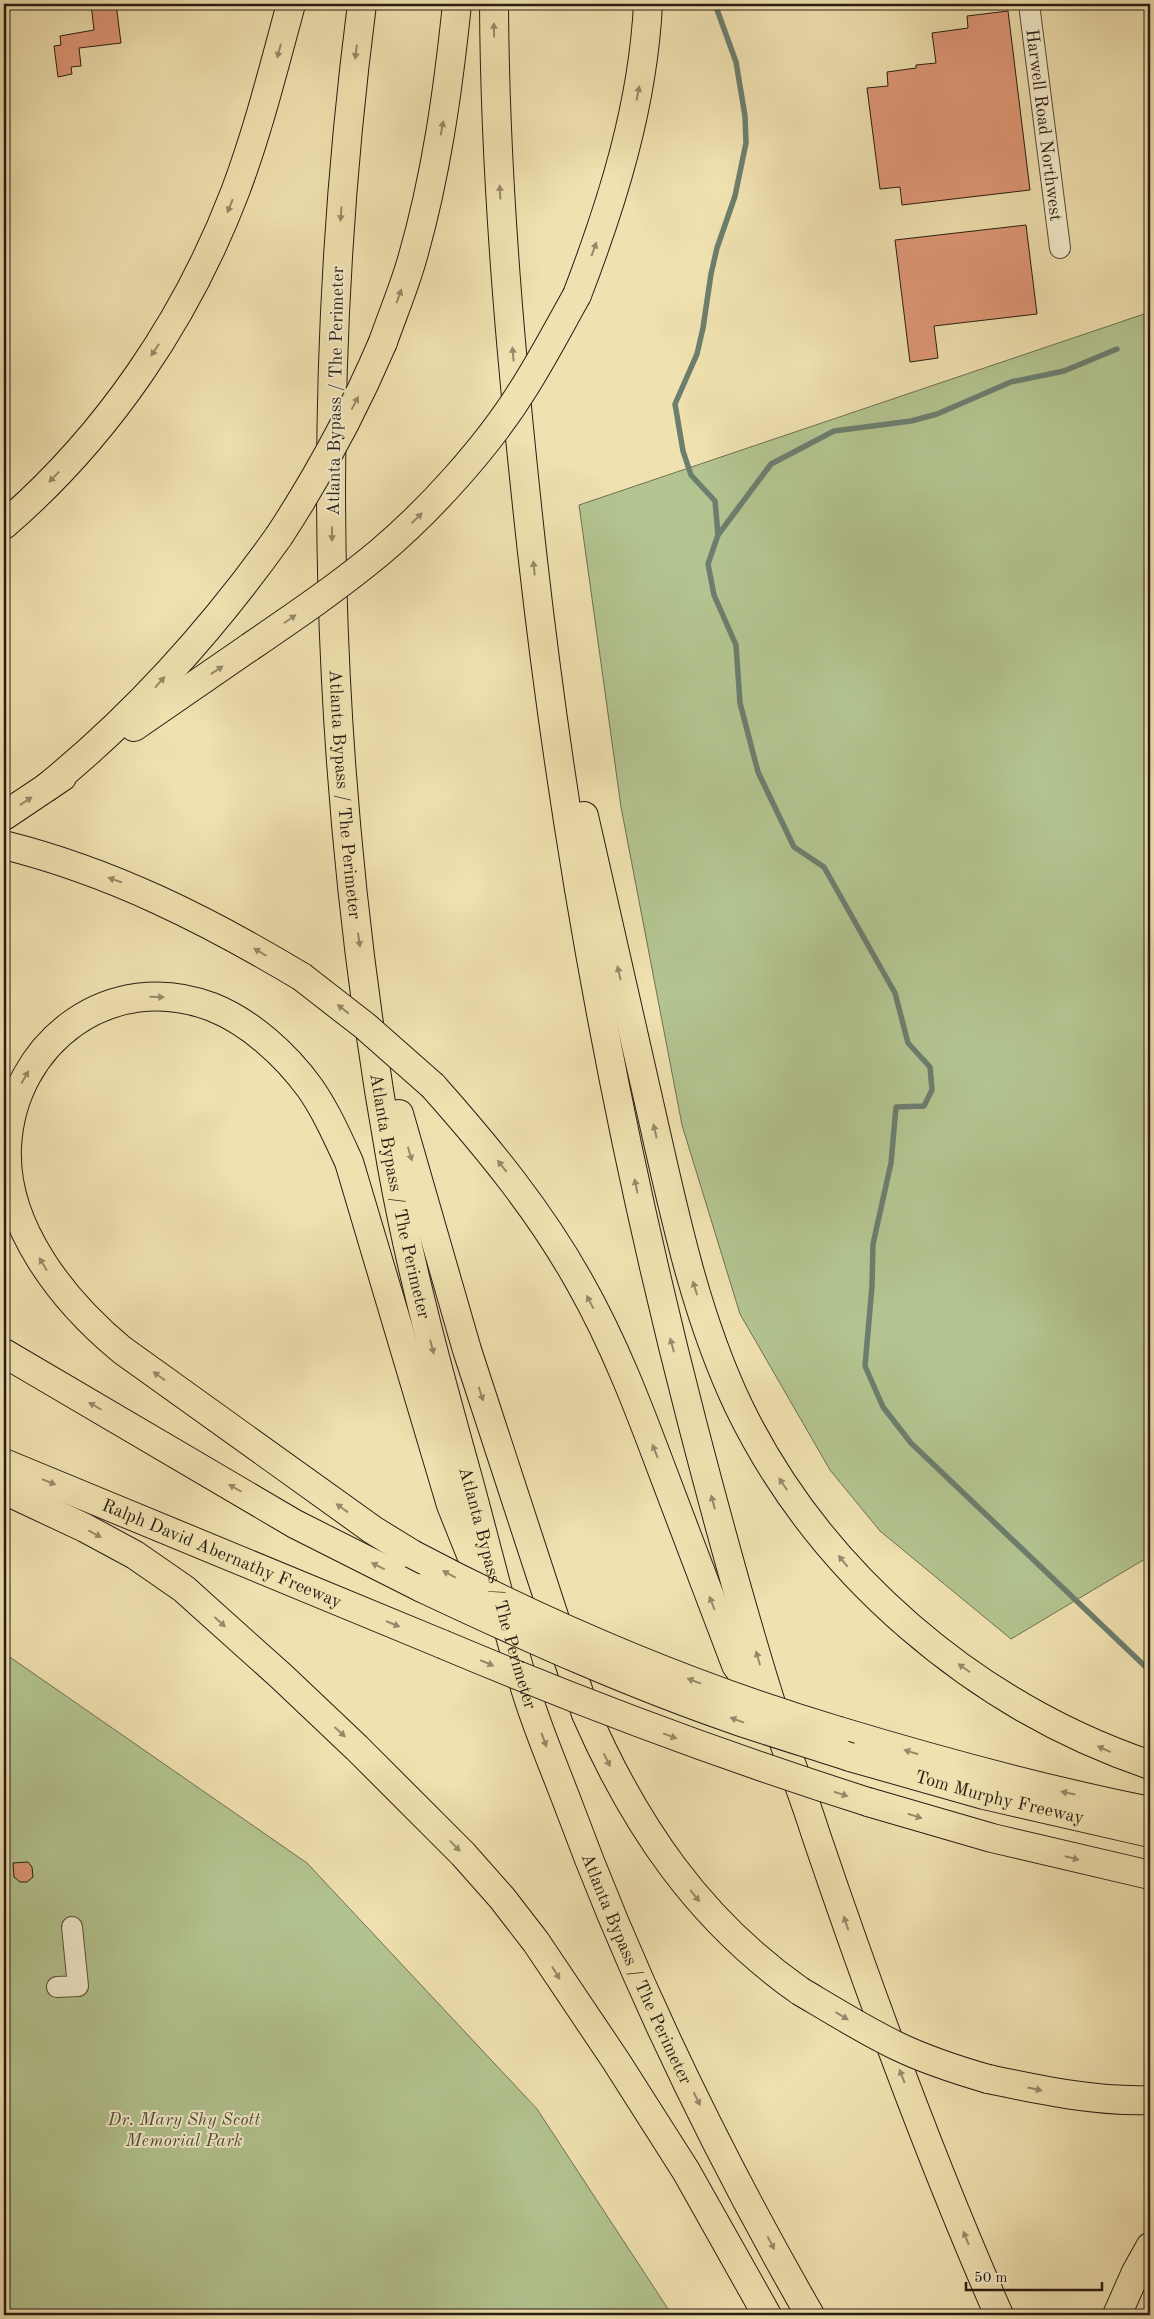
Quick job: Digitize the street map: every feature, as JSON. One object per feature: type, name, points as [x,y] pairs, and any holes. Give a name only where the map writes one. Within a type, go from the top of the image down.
[{"type":"highway","points":[[4,525],[52,480],[109,415],[135,381],[188,296],[235,192],[262,110],[291,4]]},
{"type":"highway","name":"Atlanta Bypass / The Perimeter","points":[[362,4],[350,100],[336,277],[332,391],[332,553],[341,784],[353,896],[392,1168],[418,1287],[527,1694],[600,1891],[654,2009],[731,2168],[810,2315]]},
{"type":"highway","points":[[48,787],[141,704],[218,617],[279,536],[323,464],[360,395],[383,342],[410,264],[433,176],[451,69],[457,4]]},
{"type":"highway","points":[[494,4],[496,126],[502,226],[523,471],[539,617],[582,910],[608,1057],[636,1186],[670,1335],[703,1464],[777,1722],[856,1952],[919,2122],[999,2315]]},
{"type":"highway","points":[[4,816],[322,596],[379,552],[441,492],[475,454],[521,393],[576,295],[610,205],[628,140],[639,86],[648,4]]},
{"type":"highway","points":[[539,617],[684,1255],[713,1348],[754,1435],[781,1482],[850,1570],[914,1631],[960,1666],[1042,1719],[1113,1753],[1150,1766]]},
{"type":"highway","points":[[4,845],[126,884],[190,913],[236,937],[302,977],[365,1026],[433,1086],[478,1137],[517,1185],[552,1235],[584,1290],[626,1375],[736,1665],[777,1722]]},
{"type":"highway","points":[[527,1694],[450,1505],[349,1162],[332,1123],[309,1088],[265,1041],[227,1014],[194,1002],[157,997],[125,1000],[90,1012],[62,1031],[34,1062],[21,1084],[8,1132],[7,1160],[11,1189],[24,1228],[45,1268],[81,1313],[122,1350],[373,1530],[412,1554],[528,1613],[629,1656],[732,1696],[839,1731],[942,1762],[1042,1788],[1150,1811]]},
{"type":"highway","points":[[368,1007],[467,1350],[586,1714],[598,1743],[648,1834],[697,1900],[751,1953],[800,1991],[898,2047],[946,2066],[988,2079],[1046,2092],[1103,2098],[1150,2100]]},
{"type":"highway","name":"Tom Murphy Freeway","points":[[4,1353],[296,1524],[422,1588],[513,1630],[740,1722],[850,1757],[992,1798],[1150,1833]]},
{"type":"highway","name":"Ralph David Abernathy Freeway","points":[[4,1463],[554,1691],[673,1737],[868,1802],[992,1838],[1150,1875]]},
{"type":"highway","points":[[4,1490],[85,1528],[135,1555],[184,1589],[282,1676],[463,1854],[502,1898],[536,1942],[616,2061],[686,2172],[767,2315]]},
{"type":"highway","points":[[1117,2315],[1129,2286],[1150,2247]]},
{"type":"street","name":"Harwell Road Northwest","points":[[1030,4],[1060,248]]},
{"type":"street","points":[[57,1987],[78,1986],[72,1927]]},
{"type":"green space","points":[[1150,312],[1150,1556],[1011,1639],[880,1531],[830,1470],[740,1314],[682,1125],[621,807],[579,505]]},
{"type":"green space","name":"Dr. Mary Shy Scott Memorial Park","points":[[4,1653],[307,1863],[537,2109],[672,2315],[4,2315]]},
{"type":"building","points":[[91,4],[116,4],[121,43],[79,48],[81,66],[71,67],[72,74],[58,77],[54,46],[61,45],[60,36],[94,30]]},
{"type":"building","points":[[1008,11],[1030,190],[902,205],[900,187],[880,189],[867,88],[888,86],[887,72],[916,68],[916,65],[936,63],[932,33],[968,28],[967,16]]},
{"type":"building","points":[[1026,225],[1037,314],[934,326],[938,358],[910,362],[895,240]]},
{"type":"building","points":[[28,1862],[32,1867],[33,1877],[27,1882],[20,1882],[14,1877],[13,1863]]},
{"type":"waterway","points":[[715,4],[736,62],[745,116],[746,143],[735,196],[717,248],[697,354],[675,404],[683,451],[691,475],[715,501],[718,535]]},
{"type":"waterway","points":[[1117,349],[1064,371],[1011,382],[937,414],[911,421],[834,431],[771,464],[718,535],[708,564],[714,595],[736,645],[740,703],[758,772],[794,847],[824,867],[895,993],[908,1043],[930,1067],[932,1090],[924,1106],[896,1107],[891,1163],[873,1244],[872,1286],[865,1366],[883,1407],[911,1443],[1150,1671]]}]
